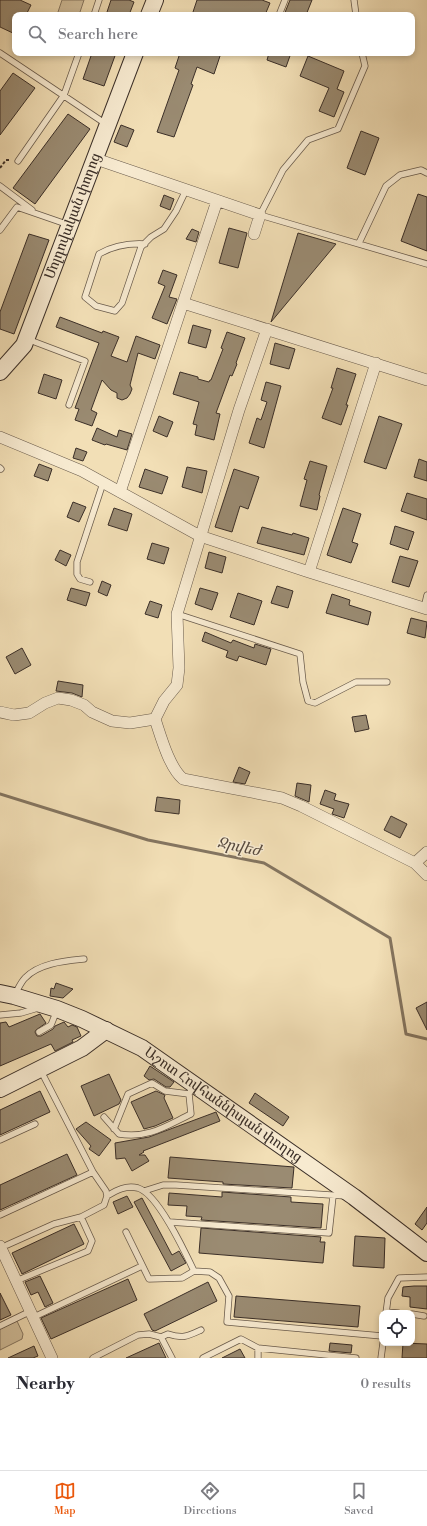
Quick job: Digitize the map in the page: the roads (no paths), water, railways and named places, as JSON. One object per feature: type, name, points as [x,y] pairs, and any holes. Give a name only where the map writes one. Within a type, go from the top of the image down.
[{"type":"street","points":[[150,12],[155,0]]},
{"type":"street","name":"Մոլդովական փողոց","points":[[0,372],[24,345],[134,56]]},
{"type":"street","points":[[96,158],[260,215],[254,234]]},
{"type":"street","points":[[120,492],[217,201]]},
{"type":"street","points":[[184,303],[427,380]]},
{"type":"street","points":[[267,329],[239,410],[177,614],[179,668],[177,685],[164,701],[155,719],[173,766],[177,774],[183,779],[282,798],[415,863],[427,875]]},
{"type":"street","points":[[309,572],[376,363]]},
{"type":"street","points":[[0,437],[82,471],[200,536],[425,609]]},
{"type":"street","points":[[0,712],[14,715],[29,713],[45,703],[58,698],[84,705],[92,712],[112,721],[130,723],[155,719]]},
{"type":"street","points":[[415,863],[427,852]]},
{"type":"street","name":"Աշոտ Հովհաննիսյան փողոց","points":[[7,994],[52,1008],[106,1030],[142,1048],[192,1089],[354,1197],[427,1253]]},
{"type":"street","points":[[0,1089],[82,1048],[106,1030]]},
{"type":"street","points":[[3,1246],[16,1281],[52,1358]]},
{"type":"lane","points":[[95,12],[100,0]]},
{"type":"lane","points":[[280,12],[285,0]]},
{"type":"lane","points":[[354,0],[356,12]]},
{"type":"lane","points":[[0,53],[108,125]]},
{"type":"lane","points":[[18,161],[64,95],[78,56]]},
{"type":"lane","points":[[362,56],[364,66],[338,129],[308,140],[283,170],[260,215],[427,264]]},
{"type":"lane","points":[[359,243],[386,186],[400,175],[421,170],[427,173]]},
{"type":"lane","points":[[0,186],[37,214]]},
{"type":"lane","points":[[145,244],[136,243],[111,247],[99,254],[85,297],[96,306],[115,310],[122,303],[141,248],[164,229],[176,211],[186,190]]},
{"type":"lane","points":[[0,230],[16,207],[69,225]]},
{"type":"lane","points":[[26,339],[85,361],[69,405]]},
{"type":"lane","points":[[90,582],[80,579],[77,574],[77,562],[103,483]]},
{"type":"lane","points":[[425,609],[427,595]]},
{"type":"lane","points":[[177,614],[300,654],[303,682],[308,701],[315,703],[356,682],[387,682]]},
{"type":"lane","points":[[7,994],[36,970],[66,961],[84,959]]},
{"type":"lane","points":[[0,1016],[52,1008],[51,1024],[39,1032]]},
{"type":"lane","points":[[3,1246],[54,1224],[81,1217],[104,1204],[107,1196],[106,1191],[93,1172],[40,1069]]},
{"type":"lane","points":[[104,1117],[114,1129],[119,1134],[132,1136],[150,1133],[191,1114],[192,1089],[165,1091],[152,1083],[128,1094],[114,1129]]},
{"type":"lane","points":[[0,1140],[35,1124]]},
{"type":"lane","points":[[0,1215],[93,1172]]},
{"type":"lane","points":[[107,1196],[121,1188],[130,1187],[144,1190],[163,1185],[176,1185],[354,1197]]},
{"type":"lane","points":[[144,1190],[170,1222],[194,1271]]},
{"type":"lane","points":[[170,1222],[329,1233],[333,1196]]},
{"type":"lane","points":[[16,1281],[88,1251],[92,1241],[81,1217]]},
{"type":"lane","points":[[126,1232],[149,1279],[182,1278],[194,1271],[210,1272],[219,1278],[229,1296],[226,1322],[379,1336]]},
{"type":"lane","points":[[0,1326],[32,1314],[142,1266]]},
{"type":"lane","points":[[386,1310],[388,1298],[399,1278],[427,1277]]},
{"type":"lane","points":[[415,1314],[424,1316]]},
{"type":"lane","points":[[93,1358],[138,1335],[149,1334],[161,1337],[168,1334],[177,1337],[187,1337],[201,1330]]},
{"type":"lane","points":[[161,1337],[172,1358]]},
{"type":"lane","points":[[203,1358],[240,1339],[258,1348],[356,1358]]},
{"type":"lane","points":[[381,1358],[382,1346]]},
{"type":"lane","points":[[258,1348],[258,1358]]},
{"type":"waterway","name":"Ջրվեժ","points":[[0,794],[148,840],[264,863],[390,938],[406,1034],[427,1039]]}]
